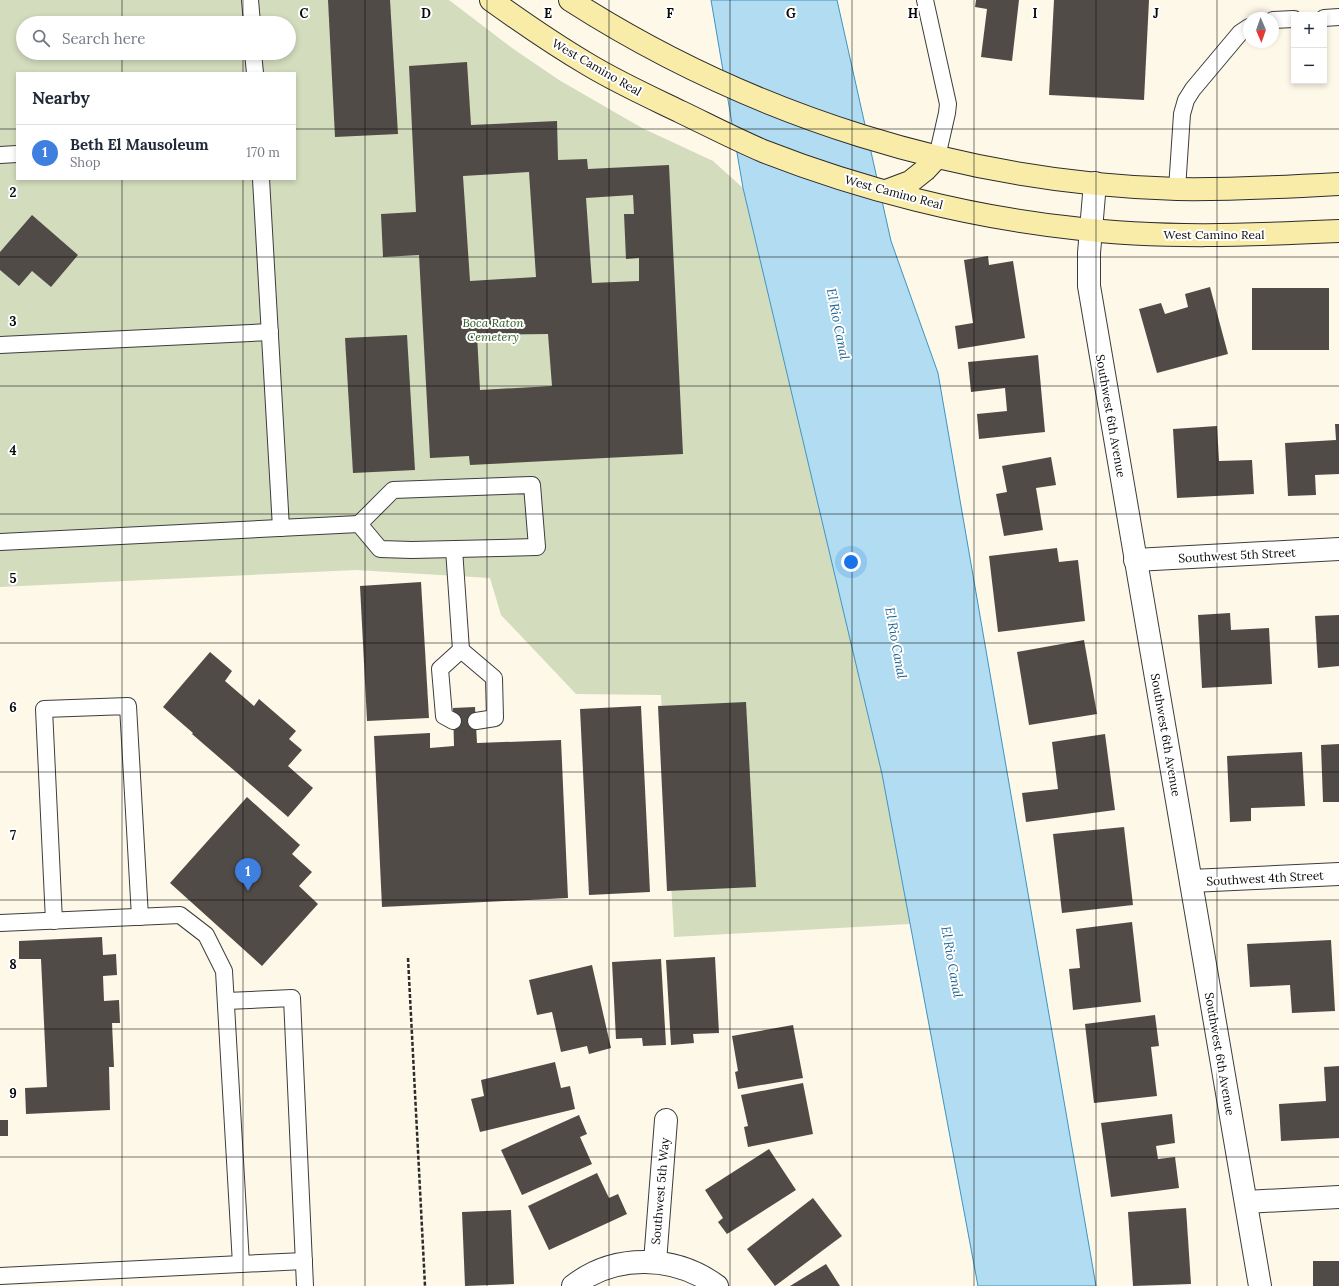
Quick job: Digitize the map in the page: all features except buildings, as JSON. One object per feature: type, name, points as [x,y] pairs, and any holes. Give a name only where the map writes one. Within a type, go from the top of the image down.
[{"type":"street","name":"West Camino Real","points":[[491,0],[550,41],[590,66],[632,89],[761,150],[846,180],[886,191],[943,206],[990,216],[1091,230],[1177,235],[1339,231]]},
{"type":"street","points":[[570,0],[633,38],[728,87],[807,118],[878,141],[937,157],[1037,176],[1095,183],[1178,189],[1226,189],[1339,184]]},
{"type":"street","points":[[886,191],[910,182],[925,170],[937,157]]},
{"type":"street","name":"Southwest 6th Avenue","points":[[1095,183],[1088,266],[1089,286],[1260,1286]]},
{"type":"street","name":"Southwest 5th Street","points":[[1136,560],[1339,550]]},
{"type":"street","name":"Southwest 4th Street","points":[[1191,882],[1339,874]]},
{"type":"street","name":"Southwest 5th Way","points":[[655,1262],[666,1120]]},
{"type":"street","points":[[1246,1202],[1339,1197]]},
{"type":"street","points":[[573,1286],[602,1270],[628,1263],[655,1262],[681,1267],[706,1278],[717,1286]]},
{"type":"lane","points":[[250,0],[251,16]]},
{"type":"lane","points":[[925,0],[948,104],[937,157]]},
{"type":"lane","points":[[1327,18],[1339,17]]},
{"type":"lane","points":[[1279,20],[1291,19]]},
{"type":"lane","points":[[1178,189],[1182,114],[1186,100],[1193,89],[1243,31]]},
{"type":"lane","points":[[253,60],[254,72]]},
{"type":"lane","points":[[0,155],[16,154]]},
{"type":"lane","points":[[261,180],[281,528]]},
{"type":"lane","points":[[0,345],[270,332]]},
{"type":"lane","points":[[0,542],[359,524],[393,490],[532,485],[537,547],[412,550],[380,549],[359,524]]},
{"type":"lane","points":[[454,549],[461,650],[494,678],[496,718],[476,721]]},
{"type":"lane","points":[[453,721],[444,716],[440,669],[461,650]]},
{"type":"lane","points":[[54,921],[44,709],[128,706],[140,917]]},
{"type":"lane","points":[[0,923],[180,915],[206,935],[224,970],[241,1264]]},
{"type":"lane","points":[[226,1000],[292,998],[305,1286]]},
{"type":"lane","points":[[0,1276],[65,1279],[241,1264],[304,1261]]},
{"type":"path","points":[[408,958],[425,1286]]},
{"type":"green space","name":"Boca Raton Cemetery","points":[[0,0],[449,0],[512,48],[559,80],[642,128],[713,161],[743,188],[882,774],[910,924],[674,937],[661,695],[576,694],[501,615],[490,578],[356,570],[0,587]]},
{"type":"water","name":"El Rio Canal","points":[[711,0],[837,0],[891,241],[938,373],[1096,1286],[978,1286],[882,774],[743,188]]},
{"type":"place","name":"Beth El Mausoleum","points":[[248,891]]}]
